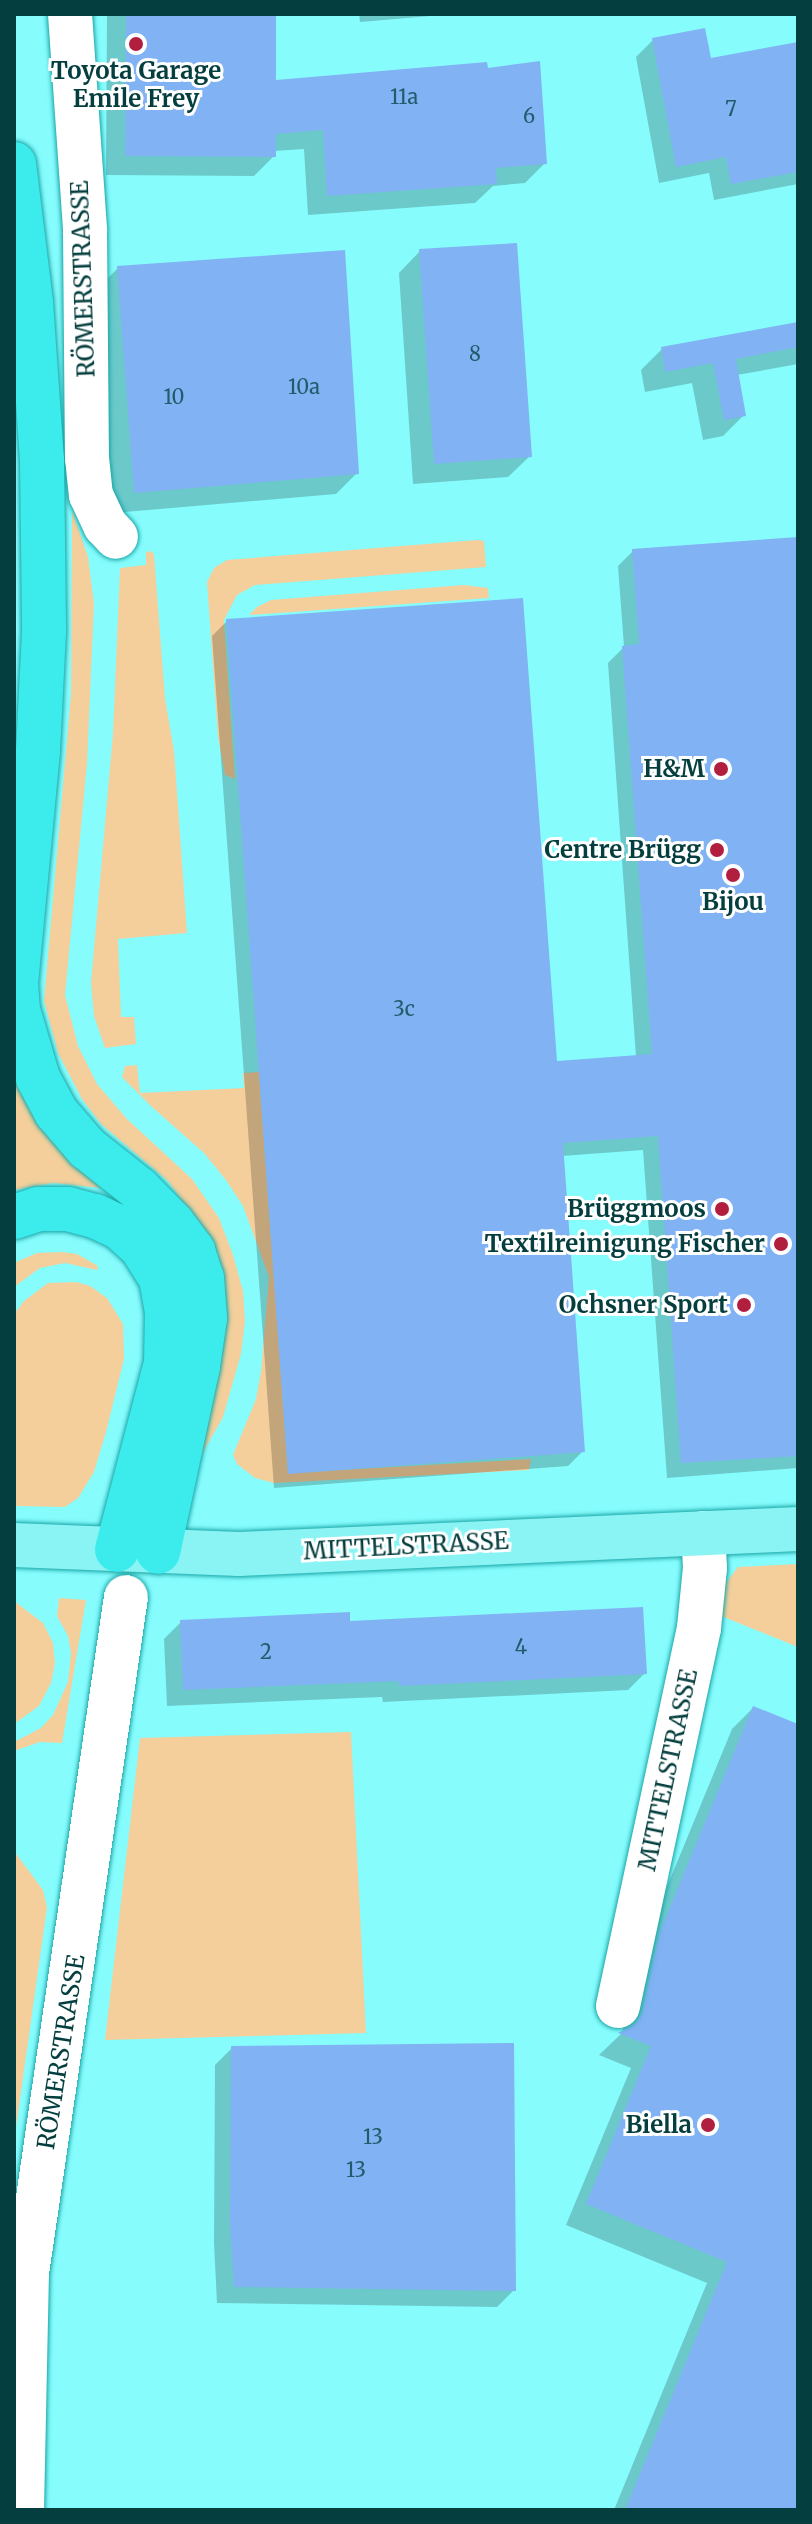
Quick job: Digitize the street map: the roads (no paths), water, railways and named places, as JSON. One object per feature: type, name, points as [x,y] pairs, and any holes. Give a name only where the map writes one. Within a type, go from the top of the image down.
[{"type":"highway","points":[[14,164],[31,303],[42,460],[44,616],[38,751],[16,983],[18,1010],[38,1078],[56,1112],[87,1148],[165,1215],[193,1251],[202,1278],[205,1318],[172,1398],[138,1551]]},
{"type":"highway","points":[[14,1217],[38,1209],[68,1209],[119,1227],[142,1248],[161,1278],[167,1311],[166,1363],[172,1398]]},
{"type":"main road","name":"MITTELSTRASSE","points":[[14,1545],[239,1554],[798,1529]]},
{"type":"street","name":"RÖMERSTRASSE","points":[[70,14],[85,231],[87,458],[91,495],[105,525],[116,537]]},
{"type":"street","name":"MITTELSTRASSE","points":[[618,2006],[699,1628],[705,1568],[703,1533]]},
{"type":"street","name":"RÖMERSTRASSE","points":[[22,2510],[27,2273],[126,1597]]},
{"type":"place","name":"Toyota Garage Emile Frey","points":[[136,44]]},
{"type":"place","name":"H&M","points":[[721,769]]},
{"type":"place","name":"Centre Brügg","points":[[717,850]]},
{"type":"place","name":"Bijou","points":[[733,875]]},
{"type":"place","name":"Brüggmoos","points":[[722,1209]]},
{"type":"place","name":"Textilreinigung Fischer","points":[[781,1244]]},
{"type":"place","name":"Ochsner Sport","points":[[744,1305]]},
{"type":"place","name":"Biella","points":[[708,2125]]}]
